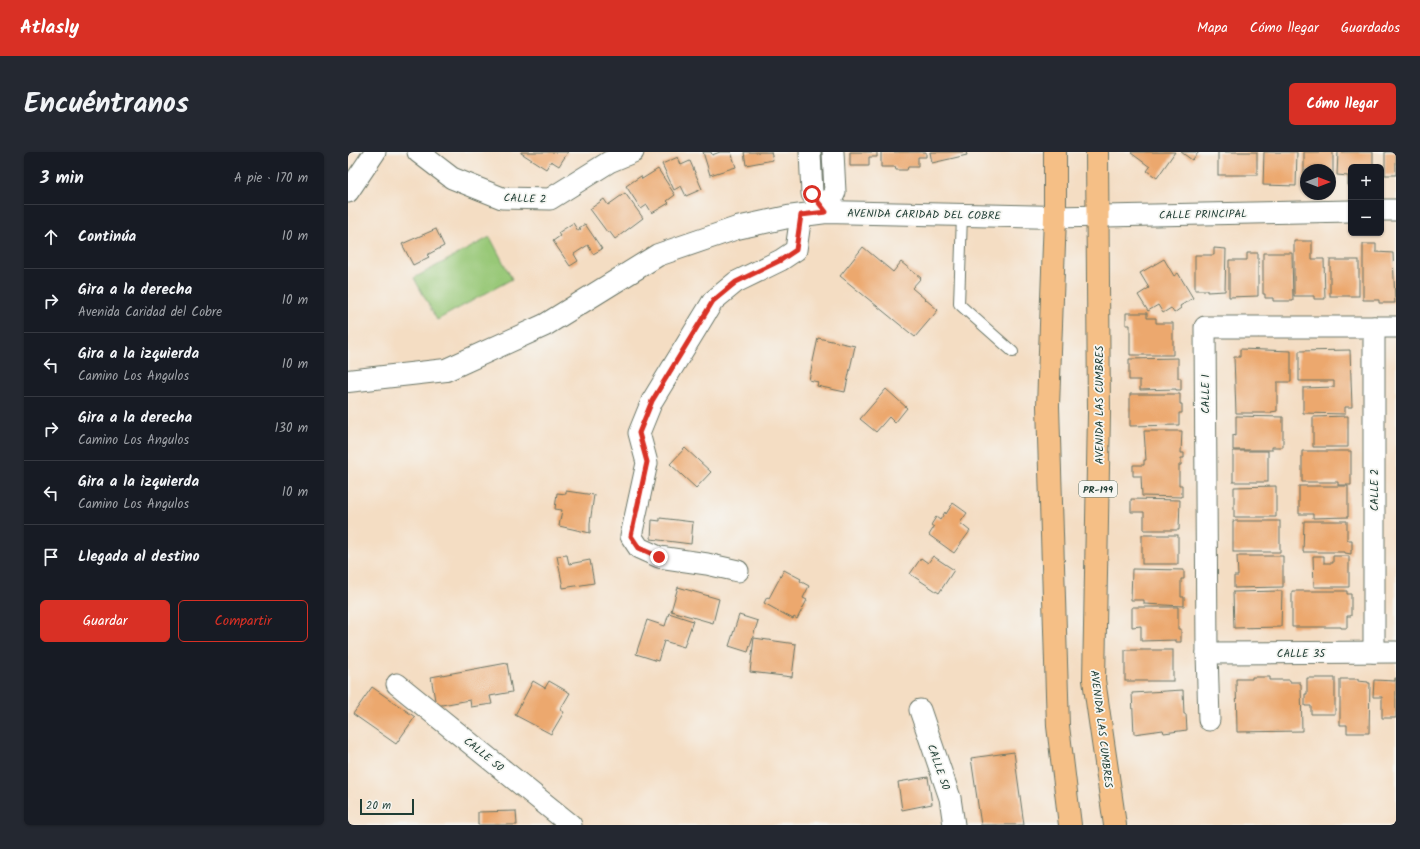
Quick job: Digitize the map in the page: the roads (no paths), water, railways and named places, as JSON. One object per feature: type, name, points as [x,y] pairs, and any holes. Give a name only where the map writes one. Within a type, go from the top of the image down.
[{"type":"highway","points":[[1055,152],[1055,217],[1048,406],[1058,726],[1070,825]]},
{"type":"highway","name":"AVENIDA LAS CUMBRES","points":[[1097,152],[1099,413],[1094,680],[1115,825]]},
{"type":"street","points":[[348,192],[374,152]]},
{"type":"street","name":"CALLE 2","points":[[418,152],[452,178],[502,198],[550,200],[609,157],[633,152]]},
{"type":"street","points":[[810,152],[812,194],[826,212],[835,192],[833,152]]},
{"type":"street","points":[[1384,210],[1396,210]]},
{"type":"street","name":"CALLE PRINCIPAL","points":[[1055,217],[1348,211]]},
{"type":"street","name":"AVENIDA CARIDAD DEL COBRE","points":[[348,381],[446,370],[546,326],[658,255],[737,228],[801,215],[826,212],[1055,217]]},
{"type":"street","points":[[738,571],[707,564],[659,557],[639,548],[631,536],[647,462],[639,433],[652,401],[713,301],[736,282],[781,260],[796,250],[801,215]]},
{"type":"street","name":"CALLE 1","points":[[1207,653],[1205,327],[1396,328]]},
{"type":"street","name":"CALLE 2","points":[[1374,328],[1374,652]]},
{"type":"street","name":"CALLE 35","points":[[1207,653],[1396,652]]},
{"type":"street","points":[[1207,653],[1208,720]]},
{"type":"street","name":"CALLE 50","points":[[398,684],[571,825]]},
{"type":"street","name":"CALLE 50","points":[[920,710],[950,798],[954,825]]},
{"type":"lane","points":[[962,215],[960,304],[1013,352]]}]
